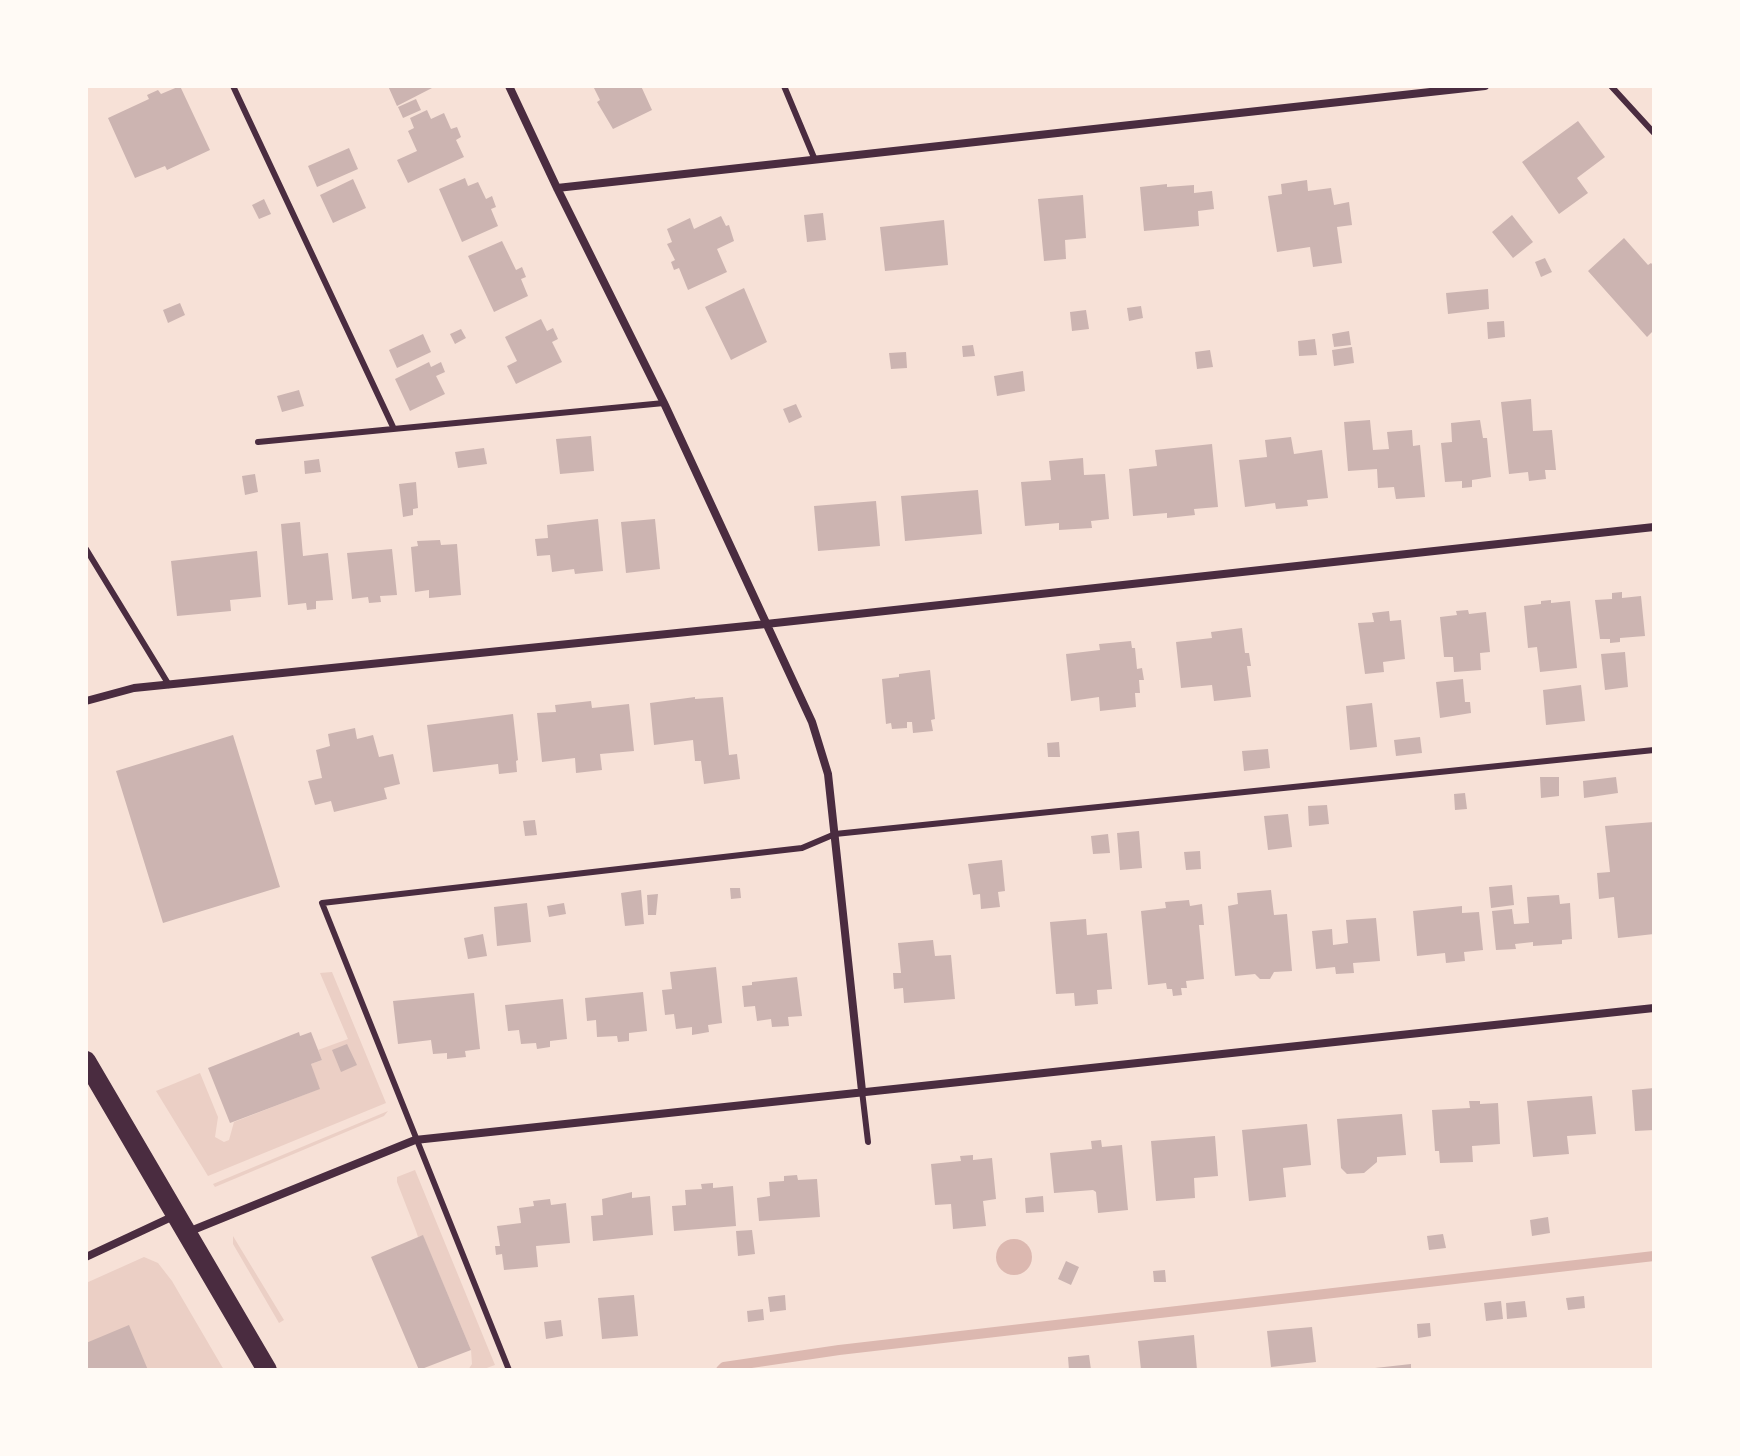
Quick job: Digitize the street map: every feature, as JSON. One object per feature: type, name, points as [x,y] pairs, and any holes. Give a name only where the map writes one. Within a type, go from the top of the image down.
[{"type":"main road","points":[[86,1061],[267,1370]]},
{"type":"street","points":[[509,86],[664,403],[812,722],[828,774],[862,1091]]},
{"type":"street","points":[[557,188],[1485,86]]},
{"type":"street","points":[[86,701],[134,688],[766,624],[1654,527]]},
{"type":"street","points":[[86,1257],[415,1140],[1654,1008]]},
{"type":"lane","points":[[233,86],[394,429]]},
{"type":"lane","points":[[784,86],[815,161]]},
{"type":"lane","points":[[1611,86],[1654,133]]},
{"type":"lane","points":[[258,442],[664,403]]},
{"type":"lane","points":[[86,549],[169,685]]},
{"type":"lane","points":[[509,1370],[322,903],[802,848],[835,834],[1654,750]]},
{"type":"lane","points":[[862,1091],[868,1142]]},
{"type":"shaded area","points":[[332,972],[386,1103],[208,1176],[156,1091],[200,1073],[218,1117],[215,1137],[224,1142],[229,1140],[234,1122],[319,1089],[311,1064],[322,1060],[318,1050],[348,1039],[320,973]]},
{"type":"shaded area","points":[[388,1111],[384,1116],[215,1187],[213,1184]]},
{"type":"shaded area","points":[[415,1170],[495,1365],[468,1370],[472,1364],[471,1350],[423,1236],[418,1237],[397,1182],[397,1177]]},
{"type":"shaded area","points":[[233,1236],[284,1320],[279,1323],[233,1244]]},
{"type":"shaded area","points":[[1014,1239],[1027,1244],[1032,1257],[1027,1270],[1014,1275],[1001,1270],[996,1257],[1001,1244]]},
{"type":"shaded area","points":[[144,1257],[158,1263],[172,1281],[224,1370],[86,1370],[86,1283]]},
{"type":"building","points":[[180,86],[210,150],[167,170],[165,166],[135,178],[108,118],[149,99],[147,95],[158,90],[161,94]]},
{"type":"building","points":[[388,86],[431,86],[432,88],[397,106]]},
{"type":"building","points":[[593,86],[641,86],[652,110],[613,129],[597,102],[600,100]]},
{"type":"building","points":[[416,99],[421,110],[403,118],[398,107]]},
{"type":"building","points":[[427,110],[431,119],[444,113],[451,129],[457,127],[461,137],[456,140],[464,157],[408,183],[397,160],[417,151],[408,131],[414,128],[410,118]]},
{"type":"building","points":[[1578,121],[1605,157],[1577,178],[1588,193],[1559,214],[1522,162]]},
{"type":"building","points":[[349,148],[358,169],[317,187],[308,166]]},
{"type":"building","points":[[465,178],[468,186],[478,182],[486,199],[492,196],[496,207],[491,209],[498,226],[462,242],[439,189]]},
{"type":"building","points":[[353,179],[366,208],[333,223],[320,195]]},
{"type":"building","points":[[1307,180],[1308,191],[1331,188],[1334,205],[1349,202],[1352,225],[1337,227],[1342,263],[1313,267],[1310,247],[1277,252],[1268,196],[1282,194],[1281,184]]},
{"type":"building","points":[[1167,184],[1167,187],[1194,185],[1194,193],[1212,191],[1214,209],[1198,211],[1199,226],[1144,231],[1140,187]]},
{"type":"building","points":[[1083,195],[1086,238],[1065,240],[1066,259],[1044,261],[1038,199]]},
{"type":"building","points":[[264,199],[271,214],[259,219],[252,205]]},
{"type":"building","points":[[823,213],[826,240],[807,242],[804,215]]},
{"type":"building","points":[[1512,215],[1533,242],[1513,258],[1492,232]]},
{"type":"building","points":[[721,216],[726,226],[729,225],[734,241],[717,249],[727,272],[688,290],[679,268],[674,270],[671,262],[675,260],[667,244],[672,242],[667,229],[690,218],[694,229]]},
{"type":"building","points":[[944,220],[948,265],[885,271],[880,227]]},
{"type":"building","points":[[1624,238],[1648,265],[1651,263],[1654,266],[1654,330],[1647,337],[1588,271]]},
{"type":"building","points":[[502,241],[516,270],[522,267],[526,277],[521,279],[528,296],[494,312],[468,256]]},
{"type":"building","points":[[1545,258],[1552,272],[1541,277],[1535,262]]},
{"type":"building","points":[[744,288],[767,342],[731,360],[705,307]]},
{"type":"building","points":[[1488,289],[1489,309],[1448,314],[1446,293]]},
{"type":"building","points":[[180,303],[185,315],[168,323],[163,310]]},
{"type":"building","points":[[1141,306],[1143,318],[1129,321],[1127,308]]},
{"type":"building","points":[[1086,310],[1089,329],[1072,331],[1070,312]]},
{"type":"building","points":[[541,319],[547,331],[553,328],[558,339],[552,342],[562,362],[516,384],[507,366],[517,361],[505,337]]},
{"type":"building","points":[[1504,321],[1505,337],[1488,339],[1487,322]]},
{"type":"building","points":[[461,329],[466,338],[455,344],[450,334]]},
{"type":"building","points":[[1349,331],[1351,345],[1334,347],[1332,334]]},
{"type":"building","points":[[423,334],[431,352],[397,368],[389,350]]},
{"type":"building","points":[[1315,339],[1317,355],[1299,356],[1298,341]]},
{"type":"building","points":[[973,345],[975,356],[963,357],[962,346]]},
{"type":"building","points":[[1352,347],[1354,363],[1334,366],[1332,350]]},
{"type":"building","points":[[1210,350],[1213,367],[1197,369],[1195,352]]},
{"type":"building","points":[[906,352],[907,368],[891,369],[889,353]]},
{"type":"building","points":[[429,362],[431,367],[441,362],[445,372],[436,376],[445,394],[410,411],[395,379]]},
{"type":"building","points":[[1023,371],[1025,391],[997,396],[994,376]]},
{"type":"building","points":[[299,390],[304,406],[282,412],[277,396]]},
{"type":"building","points":[[1531,399],[1533,431],[1552,430],[1556,470],[1545,470],[1546,479],[1529,481],[1528,472],[1509,474],[1501,402]]},
{"type":"building","points":[[796,404],[802,417],[789,423],[783,409]]},
{"type":"building","points":[[1370,420],[1373,450],[1389,449],[1387,432],[1412,430],[1413,446],[1420,445],[1425,497],[1396,499],[1394,487],[1378,488],[1377,469],[1348,471],[1344,422]]},
{"type":"building","points":[[1480,420],[1483,438],[1487,438],[1491,477],[1472,480],[1472,487],[1462,488],[1462,481],[1445,482],[1441,443],[1452,442],[1451,423]]},
{"type":"building","points":[[591,436],[594,471],[560,474],[556,439]]},
{"type":"building","points":[[1291,437],[1294,454],[1322,450],[1328,498],[1307,500],[1308,506],[1276,509],[1275,503],[1245,507],[1239,460],[1267,457],[1265,440]]},
{"type":"building","points":[[1212,444],[1218,507],[1194,509],[1195,515],[1167,518],[1167,513],[1133,516],[1129,469],[1157,466],[1155,450]]},
{"type":"building","points":[[484,448],[487,464],[458,468],[455,452]]},
{"type":"building","points":[[1083,458],[1084,475],[1105,474],[1109,519],[1091,521],[1092,528],[1059,530],[1059,523],[1025,526],[1021,482],[1051,480],[1049,461]]},
{"type":"building","points":[[319,459],[321,472],[305,474],[304,461]]},
{"type":"building","points":[[255,474],[258,492],[245,495],[242,476]]},
{"type":"building","points":[[416,482],[418,508],[413,509],[413,515],[403,517],[399,484]]},
{"type":"building","points":[[978,490],[982,534],[905,541],[901,496]]},
{"type":"building","points":[[876,501],[880,546],[818,551],[814,506]]},
{"type":"building","points":[[598,519],[603,571],[575,574],[574,569],[552,572],[550,555],[537,556],[535,539],[548,538],[547,525]]},
{"type":"building","points":[[655,519],[660,569],[626,573],[621,522]]},
{"type":"building","points":[[300,522],[303,556],[328,553],[333,600],[316,601],[316,609],[307,610],[306,603],[288,605],[281,524]]},
{"type":"building","points":[[440,540],[441,545],[457,544],[461,595],[429,598],[429,590],[415,592],[411,547],[418,546],[417,541]]},
{"type":"building","points":[[392,549],[397,595],[380,596],[381,602],[369,603],[368,597],[352,599],[347,553]]},
{"type":"building","points":[[257,551],[261,597],[230,600],[231,611],[177,616],[171,561]]},
{"type":"building","points":[[1622,592],[1622,598],[1641,596],[1645,636],[1620,638],[1620,642],[1610,643],[1610,639],[1600,639],[1595,600],[1612,599],[1612,593]]},
{"type":"building","points":[[1551,600],[1551,603],[1570,601],[1577,668],[1540,672],[1537,647],[1528,648],[1524,606]]},
{"type":"building","points":[[1468,610],[1469,614],[1486,612],[1490,652],[1480,653],[1481,670],[1454,672],[1453,657],[1444,657],[1440,617]]},
{"type":"building","points":[[1389,611],[1390,621],[1401,620],[1405,659],[1383,662],[1384,672],[1365,674],[1358,623],[1374,622],[1372,613]]},
{"type":"building","points":[[1242,628],[1245,653],[1249,653],[1251,666],[1247,666],[1251,697],[1214,701],[1212,685],[1181,688],[1176,642],[1212,638],[1211,632]]},
{"type":"building","points":[[1131,641],[1132,648],[1135,648],[1137,669],[1142,668],[1144,680],[1139,680],[1140,693],[1135,693],[1136,707],[1100,711],[1099,697],[1071,701],[1066,654],[1100,650],[1099,644]]},
{"type":"building","points":[[1625,652],[1628,687],[1605,690],[1601,654]]},
{"type":"building","points":[[930,670],[935,719],[931,720],[933,731],[913,733],[912,722],[907,722],[907,728],[892,729],[891,723],[886,724],[882,679]]},
{"type":"building","points":[[1463,679],[1465,702],[1470,702],[1471,713],[1440,718],[1436,682]]},
{"type":"building","points":[[1581,685],[1585,721],[1546,725],[1543,690]]},
{"type":"building","points":[[723,697],[729,755],[737,754],[740,779],[704,784],[701,761],[695,761],[693,740],[654,745],[650,703]]},
{"type":"building","points":[[591,701],[592,708],[629,704],[634,751],[600,754],[602,770],[576,773],[575,758],[542,762],[537,713],[556,712],[555,705]]},
{"type":"building","points":[[1372,703],[1377,747],[1350,750],[1346,706]]},
{"type":"building","points":[[513,714],[517,772],[499,774],[498,764],[433,772],[427,725]]},
{"type":"building","points":[[355,728],[357,739],[373,735],[379,757],[393,754],[400,784],[384,788],[387,799],[334,812],[331,801],[315,805],[308,781],[322,778],[316,750],[330,746],[328,734]]},
{"type":"building","points":[[233,735],[280,887],[163,923],[116,771]]},
{"type":"building","points":[[1420,737],[1422,753],[1396,756],[1394,740]]},
{"type":"building","points":[[1059,742],[1060,757],[1048,757],[1047,743]]},
{"type":"building","points":[[1268,749],[1270,768],[1244,771],[1242,751]]},
{"type":"building","points":[[1540,777],[1559,777],[1559,796],[1541,798]]},
{"type":"building","points":[[1616,777],[1618,793],[1584,798],[1583,781]]},
{"type":"building","points":[[1465,793],[1467,809],[1455,810],[1454,794]]},
{"type":"building","points":[[1327,805],[1329,824],[1309,826],[1308,806]]},
{"type":"building","points":[[1288,814],[1292,847],[1268,850],[1264,816]]},
{"type":"building","points":[[535,820],[537,835],[525,836],[523,821]]},
{"type":"building","points":[[1654,822],[1654,934],[1618,938],[1614,897],[1599,899],[1597,873],[1610,872],[1605,826]]},
{"type":"building","points":[[1139,831],[1142,868],[1120,870],[1117,833]]},
{"type":"building","points":[[1108,834],[1110,853],[1093,854],[1091,836]]},
{"type":"building","points":[[1200,851],[1201,869],[1186,870],[1184,852]]},
{"type":"building","points":[[1002,860],[1005,891],[998,892],[1000,907],[981,909],[980,894],[973,895],[968,864]]},
{"type":"building","points":[[1512,885],[1514,905],[1491,908],[1489,887]]},
{"type":"building","points":[[730,888],[740,888],[741,898],[731,899]]},
{"type":"building","points":[[641,890],[644,924],[625,926],[621,893]]},
{"type":"building","points":[[1271,890],[1274,915],[1287,914],[1292,971],[1274,972],[1270,979],[1260,979],[1255,974],[1235,976],[1228,906],[1238,904],[1237,893]]},
{"type":"building","points":[[658,894],[656,915],[648,915],[647,895]]},
{"type":"building","points":[[1559,895],[1560,904],[1570,903],[1572,939],[1562,940],[1562,944],[1533,946],[1533,942],[1515,944],[1516,949],[1496,950],[1492,911],[1512,909],[1514,924],[1529,923],[1527,897]]},
{"type":"building","points":[[1189,900],[1190,906],[1202,904],[1204,925],[1199,925],[1204,979],[1186,981],[1187,988],[1181,988],[1182,995],[1173,996],[1172,989],[1167,989],[1166,983],[1148,985],[1141,911],[1166,908],[1165,902]]},
{"type":"building","points":[[527,903],[531,942],[497,946],[494,907]]},
{"type":"building","points":[[564,903],[566,914],[549,917],[547,906]]},
{"type":"building","points":[[1462,906],[1462,913],[1479,912],[1483,950],[1464,952],[1465,961],[1446,963],[1445,953],[1417,956],[1413,911]]},
{"type":"building","points":[[1376,918],[1380,961],[1353,963],[1354,973],[1336,974],[1335,967],[1316,969],[1312,931],[1332,929],[1333,945],[1348,943],[1346,920]]},
{"type":"building","points":[[1086,919],[1087,935],[1107,933],[1112,989],[1097,990],[1098,1004],[1075,1006],[1074,993],[1056,994],[1050,922]]},
{"type":"building","points":[[483,934],[487,956],[468,959],[464,938]]},
{"type":"building","points":[[933,940],[935,956],[951,955],[955,999],[904,1003],[903,988],[894,989],[893,973],[901,973],[898,943]]},
{"type":"building","points":[[716,967],[722,1023],[708,1025],[709,1032],[692,1035],[692,1027],[676,1029],[674,1014],[665,1015],[662,990],[672,989],[670,972]]},
{"type":"building","points":[[797,977],[802,1016],[788,1017],[789,1026],[772,1027],[771,1019],[757,1021],[755,1006],[744,1007],[742,986]]},
{"type":"building","points":[[643,992],[647,1031],[629,1033],[629,1041],[618,1042],[617,1036],[597,1037],[596,1020],[587,1021],[585,998]]},
{"type":"building","points":[[474,993],[480,1049],[465,1051],[466,1057],[447,1059],[447,1053],[433,1054],[431,1040],[398,1044],[393,1001]]},
{"type":"building","points":[[563,999],[567,1039],[550,1041],[550,1047],[537,1049],[536,1043],[521,1044],[519,1030],[508,1031],[505,1005]]},
{"type":"building","points":[[299,1032],[300,1036],[311,1032],[322,1060],[311,1064],[320,1089],[230,1123],[208,1068]]},
{"type":"building","points":[[347,1044],[357,1065],[341,1072],[332,1050]]},
{"type":"building","points":[[1654,1088],[1654,1130],[1635,1131],[1632,1090]]},
{"type":"building","points":[[1592,1096],[1596,1134],[1567,1136],[1569,1154],[1533,1157],[1527,1101]]},
{"type":"building","points":[[1469,1101],[1498,1103],[1500,1144],[1472,1146],[1473,1162],[1440,1163],[1439,1151],[1435,1151],[1432,1110],[1470,1108]]},
{"type":"building","points":[[1402,1114],[1406,1155],[1377,1157],[1377,1162],[1364,1173],[1347,1174],[1341,1168],[1337,1119]]},
{"type":"building","points":[[1307,1124],[1311,1165],[1283,1168],[1286,1197],[1249,1201],[1242,1130]]},
{"type":"building","points":[[1215,1136],[1218,1176],[1194,1178],[1195,1198],[1156,1201],[1151,1141]]},
{"type":"building","points":[[1101,1140],[1102,1147],[1122,1145],[1128,1210],[1098,1213],[1096,1192],[1093,1190],[1054,1193],[1050,1153],[1092,1149],[1091,1141]]},
{"type":"building","points":[[973,1155],[973,1160],[992,1158],[996,1199],[983,1201],[986,1226],[953,1229],[951,1204],[935,1205],[931,1164],[961,1161],[960,1156]]},
{"type":"building","points":[[797,1175],[798,1180],[817,1179],[820,1217],[759,1221],[757,1198],[770,1196],[769,1182],[784,1181],[784,1176]]},
{"type":"building","points":[[713,1183],[713,1188],[733,1186],[736,1226],[674,1231],[672,1206],[686,1205],[685,1190],[702,1189],[701,1184]]},
{"type":"building","points":[[632,1192],[632,1198],[650,1196],[653,1235],[593,1241],[591,1216],[603,1215],[602,1199]]},
{"type":"building","points":[[1043,1196],[1044,1212],[1026,1213],[1025,1198]]},
{"type":"building","points":[[550,1199],[551,1205],[566,1203],[570,1243],[536,1246],[538,1267],[504,1270],[502,1254],[496,1255],[495,1246],[500,1246],[497,1226],[521,1223],[519,1208],[534,1206],[533,1201]]},
{"type":"building","points":[[1548,1217],[1550,1233],[1532,1236],[1530,1220]]},
{"type":"building","points":[[752,1230],[755,1254],[738,1256],[736,1231]]},
{"type":"building","points":[[1443,1234],[1446,1248],[1429,1250],[1427,1236]]},
{"type":"building","points":[[423,1235],[471,1350],[419,1370],[371,1257]]},
{"type":"building","points":[[1066,1261],[1079,1267],[1071,1285],[1058,1279]]},
{"type":"building","points":[[1165,1270],[1166,1282],[1154,1282],[1153,1271]]},
{"type":"building","points":[[634,1295],[638,1336],[602,1339],[598,1298]]},
{"type":"building","points":[[785,1295],[786,1310],[770,1312],[768,1297]]},
{"type":"building","points":[[1584,1296],[1585,1308],[1568,1310],[1566,1298]]},
{"type":"building","points":[[1501,1301],[1503,1319],[1486,1321],[1484,1303]]},
{"type":"building","points":[[1525,1301],[1527,1317],[1507,1319],[1506,1303]]},
{"type":"building","points":[[763,1309],[764,1320],[748,1322],[747,1311]]},
{"type":"building","points":[[561,1320],[563,1336],[546,1339],[544,1322]]},
{"type":"building","points":[[1430,1323],[1431,1336],[1418,1338],[1417,1324]]},
{"type":"building","points":[[129,1325],[148,1370],[86,1370],[86,1343]]},
{"type":"building","points":[[1312,1327],[1316,1362],[1271,1367],[1267,1331]]},
{"type":"building","points":[[1194,1335],[1197,1370],[1141,1370],[1138,1341]]},
{"type":"building","points":[[1089,1355],[1091,1370],[1069,1370],[1068,1357]]},
{"type":"building","points":[[1411,1364],[1411,1370],[1375,1370],[1375,1368]]},
{"type":"waterway","points":[[721,1370],[724,1367],[839,1350],[1654,1256]]}]
